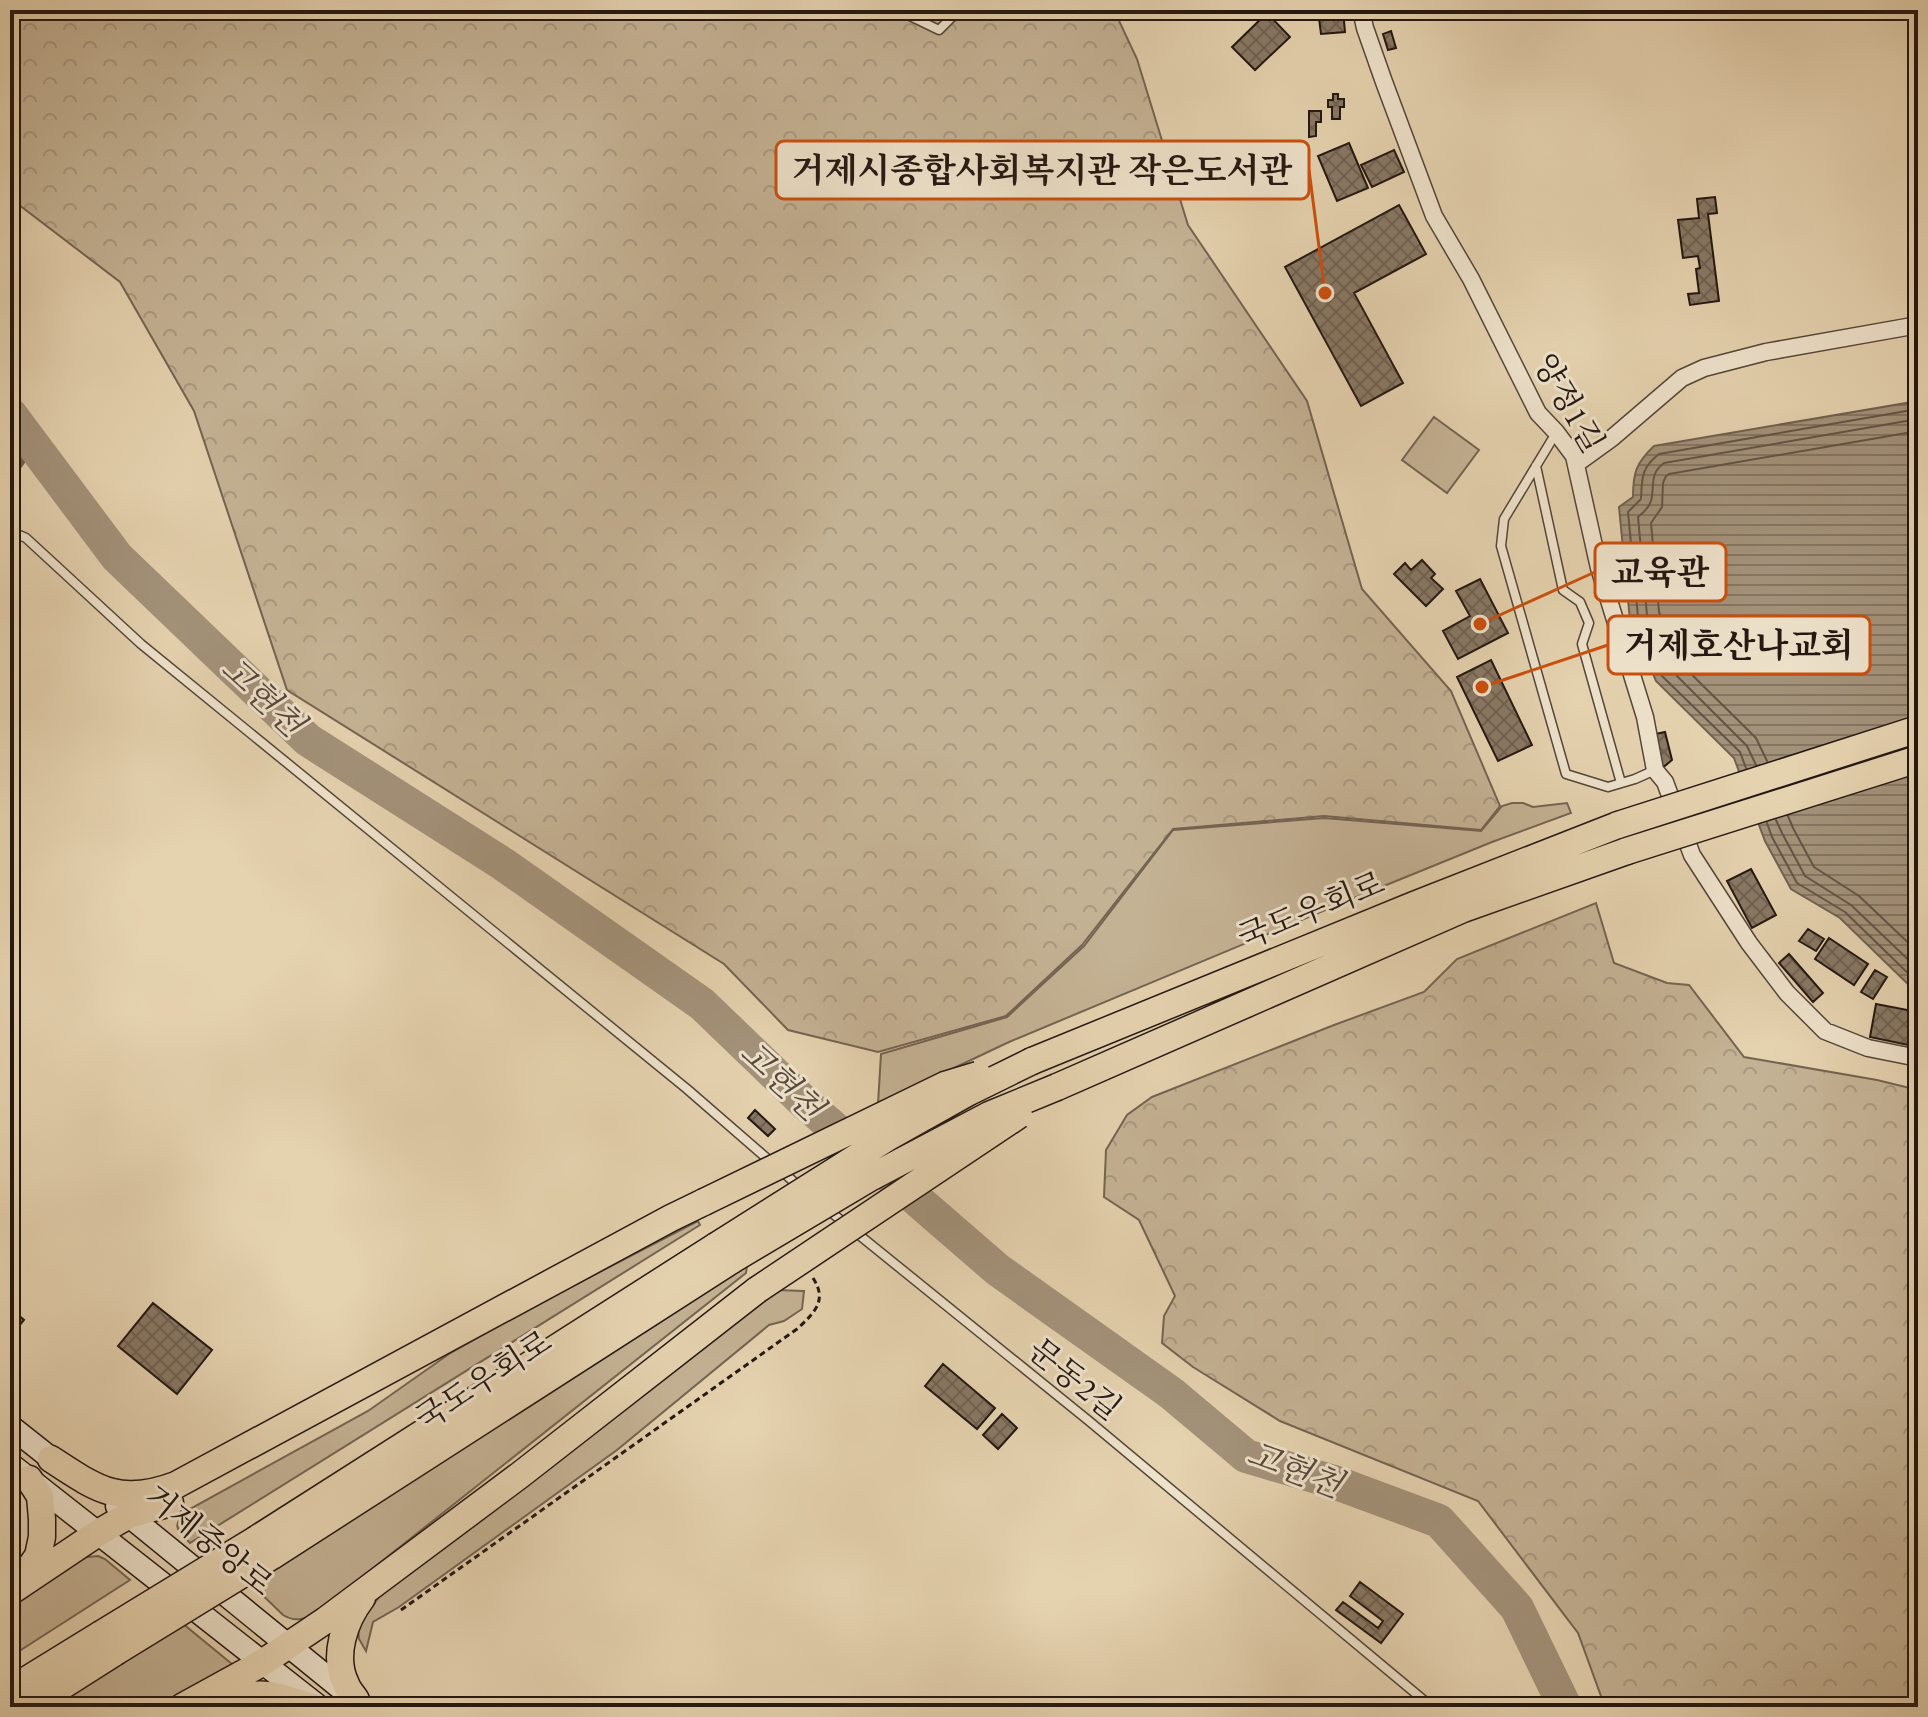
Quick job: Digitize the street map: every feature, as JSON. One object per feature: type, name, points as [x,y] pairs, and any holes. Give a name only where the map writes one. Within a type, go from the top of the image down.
[{"type":"highway","name":"국도우회로","points":[[1032,1061],[1618,825],[1918,729]]},
{"type":"highway","name":"국도우회로","points":[[1057,1087],[1463,909],[1627,851],[1918,759]]},
{"type":"highway","points":[[51,1459],[108,1492],[146,1494],[162,1490],[657,1225],[945,1085],[1032,1061]]},
{"type":"highway","points":[[724,1253],[887,1138],[1032,1061]]},
{"type":"highway","points":[[724,1253],[989,1115],[1057,1087]]},
{"type":"highway","points":[[182,1707],[262,1663],[326,1620],[532,1466],[757,1290],[1057,1087]]},
{"type":"highway","name":"국도우회로","points":[[107,1644],[265,1547],[724,1253]]},
{"type":"highway","points":[[14,1589],[129,1515],[181,1500],[346,1411],[384,1386],[413,1357]]},
{"type":"highway","points":[[14,1589],[38,1556],[42,1537],[40,1496],[20,1471]]},
{"type":"highway","points":[[360,1704],[344,1681],[340,1658],[342,1634],[352,1611],[372,1585]]},
{"type":"highway","points":[[10,1690],[107,1644]]},
{"type":"highway","points":[[29,1707],[107,1644]]},
{"type":"highway","points":[[218,1707],[237,1697],[268,1693],[313,1707]]},
{"type":"main road","name":"거제중앙로","points":[[10,1426],[129,1515],[360,1704]]},
{"type":"main road","name":"거제중앙로","points":[[20,1471],[319,1707]]},
{"type":"street","name":"양정1길","points":[[1361,10],[1434,216],[1471,279],[1538,413],[1574,456],[1599,568],[1645,717],[1655,770],[1665,782],[1692,855],[1749,943],[1787,993],[1825,1031],[1868,1048],[1918,1058]]},
{"type":"street","points":[[1576,464],[1612,438],[1682,378],[1704,368],[1766,352],[1918,325]]},
{"type":"lane","points":[[908,15],[939,30],[959,10]]},
{"type":"lane","points":[[1556,432],[1504,519],[1501,546],[1566,774],[1608,787],[1655,770]]},
{"type":"lane","points":[[1536,465],[1563,590],[1580,602],[1589,623],[1582,644],[1621,783]]},
{"type":"lane","points":[[10,531],[26,538],[141,644],[687,1089],[808,1193]]},
{"type":"lane","name":"문동2길","points":[[819,1203],[1089,1421],[1432,1707]]},
{"type":"green space","points":[[10,10],[1114,10],[1137,59],[1188,225],[1307,401],[1362,589],[1451,691],[1500,806],[1481,830],[1324,816],[1173,829],[1082,945],[1006,1016],[878,1052],[788,1030],[724,964],[287,690],[194,411],[120,282],[10,198]]},
{"type":"green space","points":[[1434,417],[1479,450],[1447,493],[1402,460]]},
{"type":"green space","points":[[1512,803],[1533,807],[1567,803],[1571,813],[1342,903],[1009,1042],[878,1104],[881,1054],[1007,1017],[1084,946],[1173,830],[1324,818],[1481,831],[1502,806]]},
{"type":"green space","points":[[1596,903],[1614,963],[1667,983],[1689,985],[1744,1057],[1918,1090],[1918,1707],[1605,1707],[1578,1633],[1478,1501],[1280,1421],[1193,1367],[1162,1343],[1164,1316],[1175,1296],[1139,1220],[1104,1197],[1106,1150],[1127,1115],[1152,1097],[1424,992],[1457,959]]},
{"type":"green space","points":[[698,1221],[700,1225],[190,1543],[177,1527],[188,1510],[368,1411],[449,1354]]},
{"type":"green space","points":[[747,1266],[746,1273],[319,1611],[301,1619],[292,1619],[283,1615],[246,1579]]},
{"type":"green space","points":[[775,1290],[804,1291],[802,1309],[784,1321],[769,1325],[617,1450],[399,1607],[373,1622],[366,1651],[359,1639],[358,1626],[379,1597]]},
{"type":"green space","points":[[98,1556],[130,1580],[10,1657],[10,1608],[77,1561]]},
{"type":"green space","points":[[182,1623],[232,1664],[233,1669],[171,1707],[52,1707]]},
{"type":"water","points":[[1918,401],[1918,994],[1840,918],[1791,889],[1765,841],[1734,758],[1656,681],[1630,620],[1619,507],[1633,497],[1637,469],[1654,446]]},
{"type":"building","points":[[1318,10],[1343,10],[1345,32],[1321,34]]},
{"type":"building","points":[[1267,13],[1290,37],[1255,70],[1232,47]]},
{"type":"building","points":[[1391,31],[1396,48],[1388,50],[1383,34]]},
{"type":"building","points":[[1333,94],[1338,94],[1338,99],[1344,99],[1340,119],[1332,119],[1332,107],[1328,107],[1328,100],[1333,100]]},
{"type":"building","points":[[1309,111],[1321,111],[1321,122],[1316,122],[1316,136],[1309,137]]},
{"type":"building","points":[[1349,143],[1368,188],[1337,201],[1318,156]]},
{"type":"building","points":[[1394,150],[1404,172],[1372,187],[1361,165]]},
{"type":"building","points":[[1715,197],[1717,213],[1708,214],[1719,301],[1690,305],[1688,294],[1699,293],[1696,269],[1700,268],[1698,256],[1683,258],[1678,220],[1699,218],[1697,199]]},
{"type":"building","points":[[1399,205],[1426,254],[1354,293],[1403,383],[1361,406],[1285,267]]},
{"type":"building","points":[[1422,560],[1435,574],[1431,578],[1443,589],[1426,606],[1394,574],[1405,563],[1411,570]]},
{"type":"building","points":[[1480,579],[1508,633],[1458,659],[1443,631],[1470,616],[1456,591]]},
{"type":"building","points":[[1491,660],[1532,745],[1498,761],[1457,677]]},
{"type":"building","points":[[1665,732],[1672,760],[1660,770],[1651,735]]},
{"type":"building","points":[[1751,869],[1776,915],[1752,928],[1727,881]]},
{"type":"building","points":[[1808,929],[1824,939],[1816,951],[1799,941]]},
{"type":"building","points":[[1829,938],[1868,964],[1854,985],[1815,959]]},
{"type":"building","points":[[1789,954],[1823,993],[1813,1002],[1779,963]]},
{"type":"building","points":[[1875,970],[1887,977],[1873,999],[1861,992]]},
{"type":"building","points":[[1876,1004],[1918,1012],[1918,1047],[1870,1037]]},
{"type":"building","points":[[755,1110],[775,1129],[768,1136],[748,1118]]},
{"type":"building","points":[[153,1303],[212,1350],[177,1394],[118,1346]]},
{"type":"building","points":[[10,1308],[24,1320],[11,1336],[10,1335]]},
{"type":"building","points":[[943,1364],[995,1408],[977,1429],[925,1386]]},
{"type":"building","points":[[1002,1414],[1017,1428],[998,1449],[983,1435]]},
{"type":"building","points":[[1360,1582],[1403,1614],[1381,1643],[1336,1610],[1343,1602],[1378,1628],[1383,1621],[1350,1596]]},
{"type":"waterway","name":"고현천","points":[[10,414],[117,557],[308,740],[503,864],[702,1004],[804,1102],[998,1270],[1171,1393],[1246,1456],[1334,1482],[1439,1521],[1517,1608],[1565,1707]]},
{"type":"waterway","points":[[10,479],[33,446]]},
{"type":"place","name":"거제시종합사회복지관 작은도서관","points":[[1325,293]]},
{"type":"place","name":"교육관","points":[[1480,624]]},
{"type":"place","name":"거제호산나교회","points":[[1482,687]]}]
